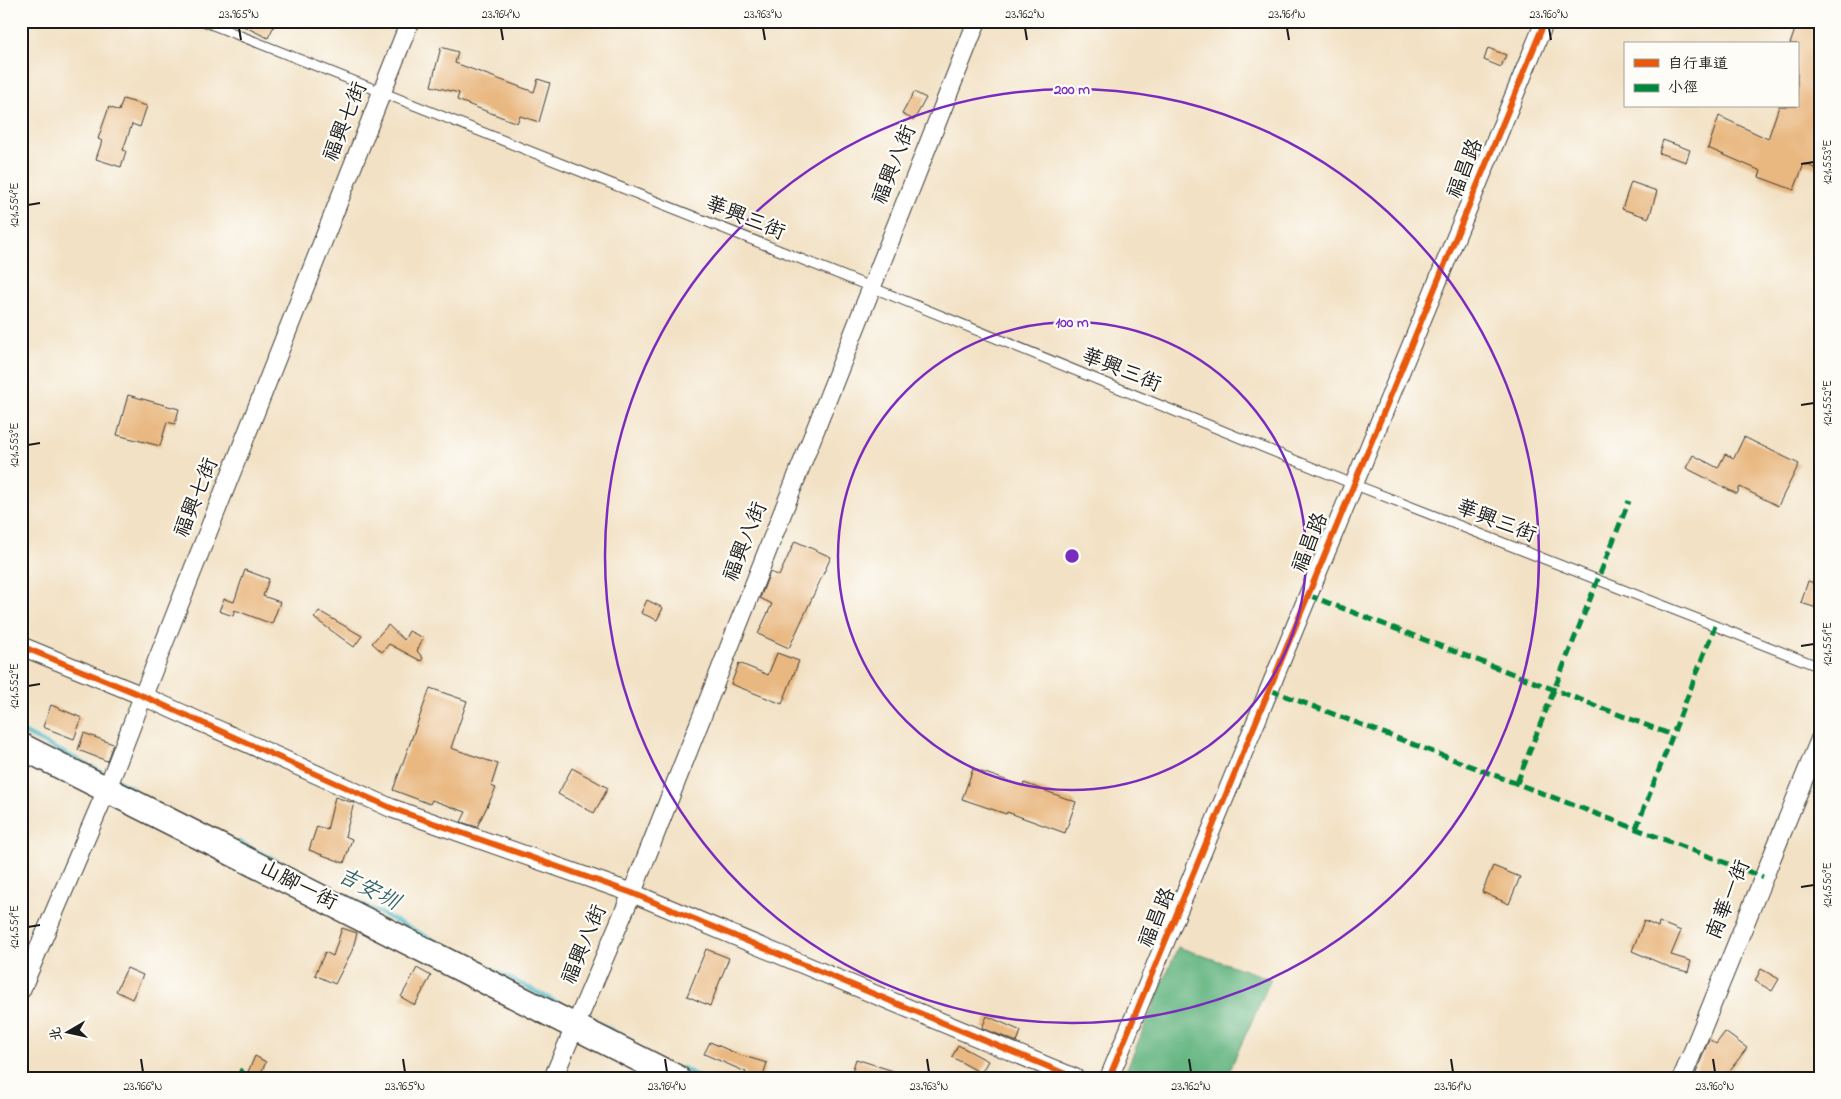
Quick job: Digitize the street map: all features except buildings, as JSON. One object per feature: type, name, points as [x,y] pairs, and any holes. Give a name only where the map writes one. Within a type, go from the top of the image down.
[{"type":"street","name":"福興七街","points":[[21,990],[110,782],[410,21]]},
{"type":"street","name":"福興八街","points":[[553,1078],[632,892],[977,21]]},
{"type":"street","name":"福昌路","points":[[1109,1078],[1544,21]]},
{"type":"street","points":[[21,646],[143,696],[391,808],[632,892],[1075,1078]]},
{"type":"street","name":"南華一街","points":[[1682,1078],[1820,739]]},
{"type":"street","name":"山腳一街","points":[[21,746],[110,782],[579,1017],[677,1078]]},
{"type":"lane","name":"華興三街","points":[[203,21],[871,287],[1353,484],[1820,668]]},
{"type":"green space","points":[[1178,947],[1271,979],[1226,1078],[1123,1078]]},
{"type":"waterway","name":"吉安圳","points":[[21,731],[107,775]]},
{"type":"waterway","name":"吉安圳","points":[[114,779],[132,788]]},
{"type":"waterway","name":"吉安圳","points":[[239,842],[576,1012]]},
{"type":"waterway","name":"吉安圳","points":[[583,1015],[629,1040]]},
{"type":"waterway","name":"吉安圳","points":[[682,1068],[701,1078]]},
{"type":"marked path","points":[[1517,783],[1629,501]]},
{"type":"marked path","points":[[1308,595],[1672,735]]},
{"type":"marked path","points":[[1636,829],[1715,626]]},
{"type":"marked path","points":[[1270,690],[1763,877]]},
{"type":"marked path","points":[[238,1078],[244,1065]]},
{"type":"cycle path","points":[[1109,1078],[1545,21]]},
{"type":"cycle path","points":[[21,646],[143,696],[391,808],[632,893],[1075,1078]]}]
